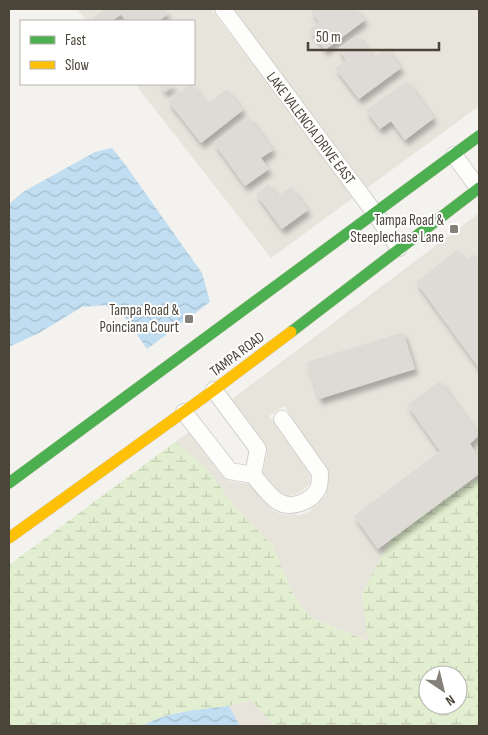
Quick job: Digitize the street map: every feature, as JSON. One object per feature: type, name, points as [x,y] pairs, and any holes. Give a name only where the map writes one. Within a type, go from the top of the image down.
[{"type":"main road","points":[[9,483],[479,136]]},
{"type":"main road","name":"TAMPA ROAD","points":[[9,538],[214,390],[479,188]]},
{"type":"street","name":"LAKE VALENCIA DRIVE EAST","points":[[223,9],[399,248]]},
{"type":"street","points":[[454,155],[479,188]]},
{"type":"street","points":[[214,390],[258,448],[253,475]]},
{"type":"street","points":[[184,412],[230,471],[253,475],[276,501],[286,506],[300,503],[310,498],[319,488],[320,473],[282,419]]},
{"type":"shaded area","points":[[77,9],[211,9],[353,198],[271,258],[136,85],[195,85],[195,20],[86,20]]},
{"type":"shaded area","points":[[234,9],[479,9],[479,106],[367,188]]},
{"type":"shaded area","points":[[479,213],[479,478],[454,492],[362,594],[369,641],[309,617],[294,596],[272,545],[236,509],[209,471],[175,442],[189,432],[223,477],[230,481],[249,484],[272,510],[283,515],[296,514],[297,516],[311,511],[326,495],[329,475],[327,468],[284,406],[269,416],[310,475],[310,483],[303,490],[287,496],[280,493],[263,473],[267,452],[265,443],[232,399]]},
{"type":"shaded area","points":[[251,700],[274,726],[240,726],[229,706]]},
{"type":"green space","points":[[175,442],[209,471],[236,509],[272,545],[294,596],[309,617],[368,641],[362,594],[398,526],[479,478],[479,726],[274,726],[251,700],[231,706],[172,714],[143,726],[9,726],[9,565]]},
{"type":"water","points":[[112,148],[202,273],[210,302],[147,349],[124,316],[105,305],[82,307],[39,333],[9,347],[9,204],[23,192],[95,152]]},
{"type":"water","points":[[229,706],[240,726],[143,726],[151,721],[172,714]]},
{"type":"building","points":[[101,9],[164,9],[168,14],[160,20],[125,20],[121,14],[113,20],[92,19],[102,11]]},
{"type":"building","points":[[314,9],[356,9],[365,20],[325,50],[309,29],[319,22],[311,11]]},
{"type":"building","points":[[357,35],[374,57],[387,48],[401,68],[359,99],[335,68],[346,60],[338,49]]},
{"type":"building","points":[[407,81],[434,118],[405,140],[391,121],[380,129],[366,110]]},
{"type":"building","points":[[160,85],[174,85],[165,92]]},
{"type":"building","points":[[190,85],[192,85],[207,104],[227,89],[243,110],[201,143],[168,101]]},
{"type":"building","points":[[249,117],[273,150],[261,158],[269,169],[245,186],[214,143]]},
{"type":"building","points":[[269,184],[278,196],[291,187],[308,210],[282,229],[256,194]]},
{"type":"building","points":[[457,250],[465,261],[474,254],[479,261],[479,368],[416,282]]},
{"type":"building","points":[[403,332],[415,369],[319,399],[307,362]]},
{"type":"building","points":[[440,381],[479,435],[470,444],[479,458],[479,474],[378,549],[354,516],[440,451],[407,405]]},
{"type":"traffic: fast","points":[[9,483],[479,136]]},
{"type":"traffic: fast","points":[[291,332],[479,188]]},
{"type":"traffic: slow","points":[[9,538],[291,332]]},
{"type":"place","name":"Tampa Road & Steeplechase Lane","points":[[454,229]]},
{"type":"place","name":"Tampa Road & Poinciana Court","points":[[189,319]]}]
